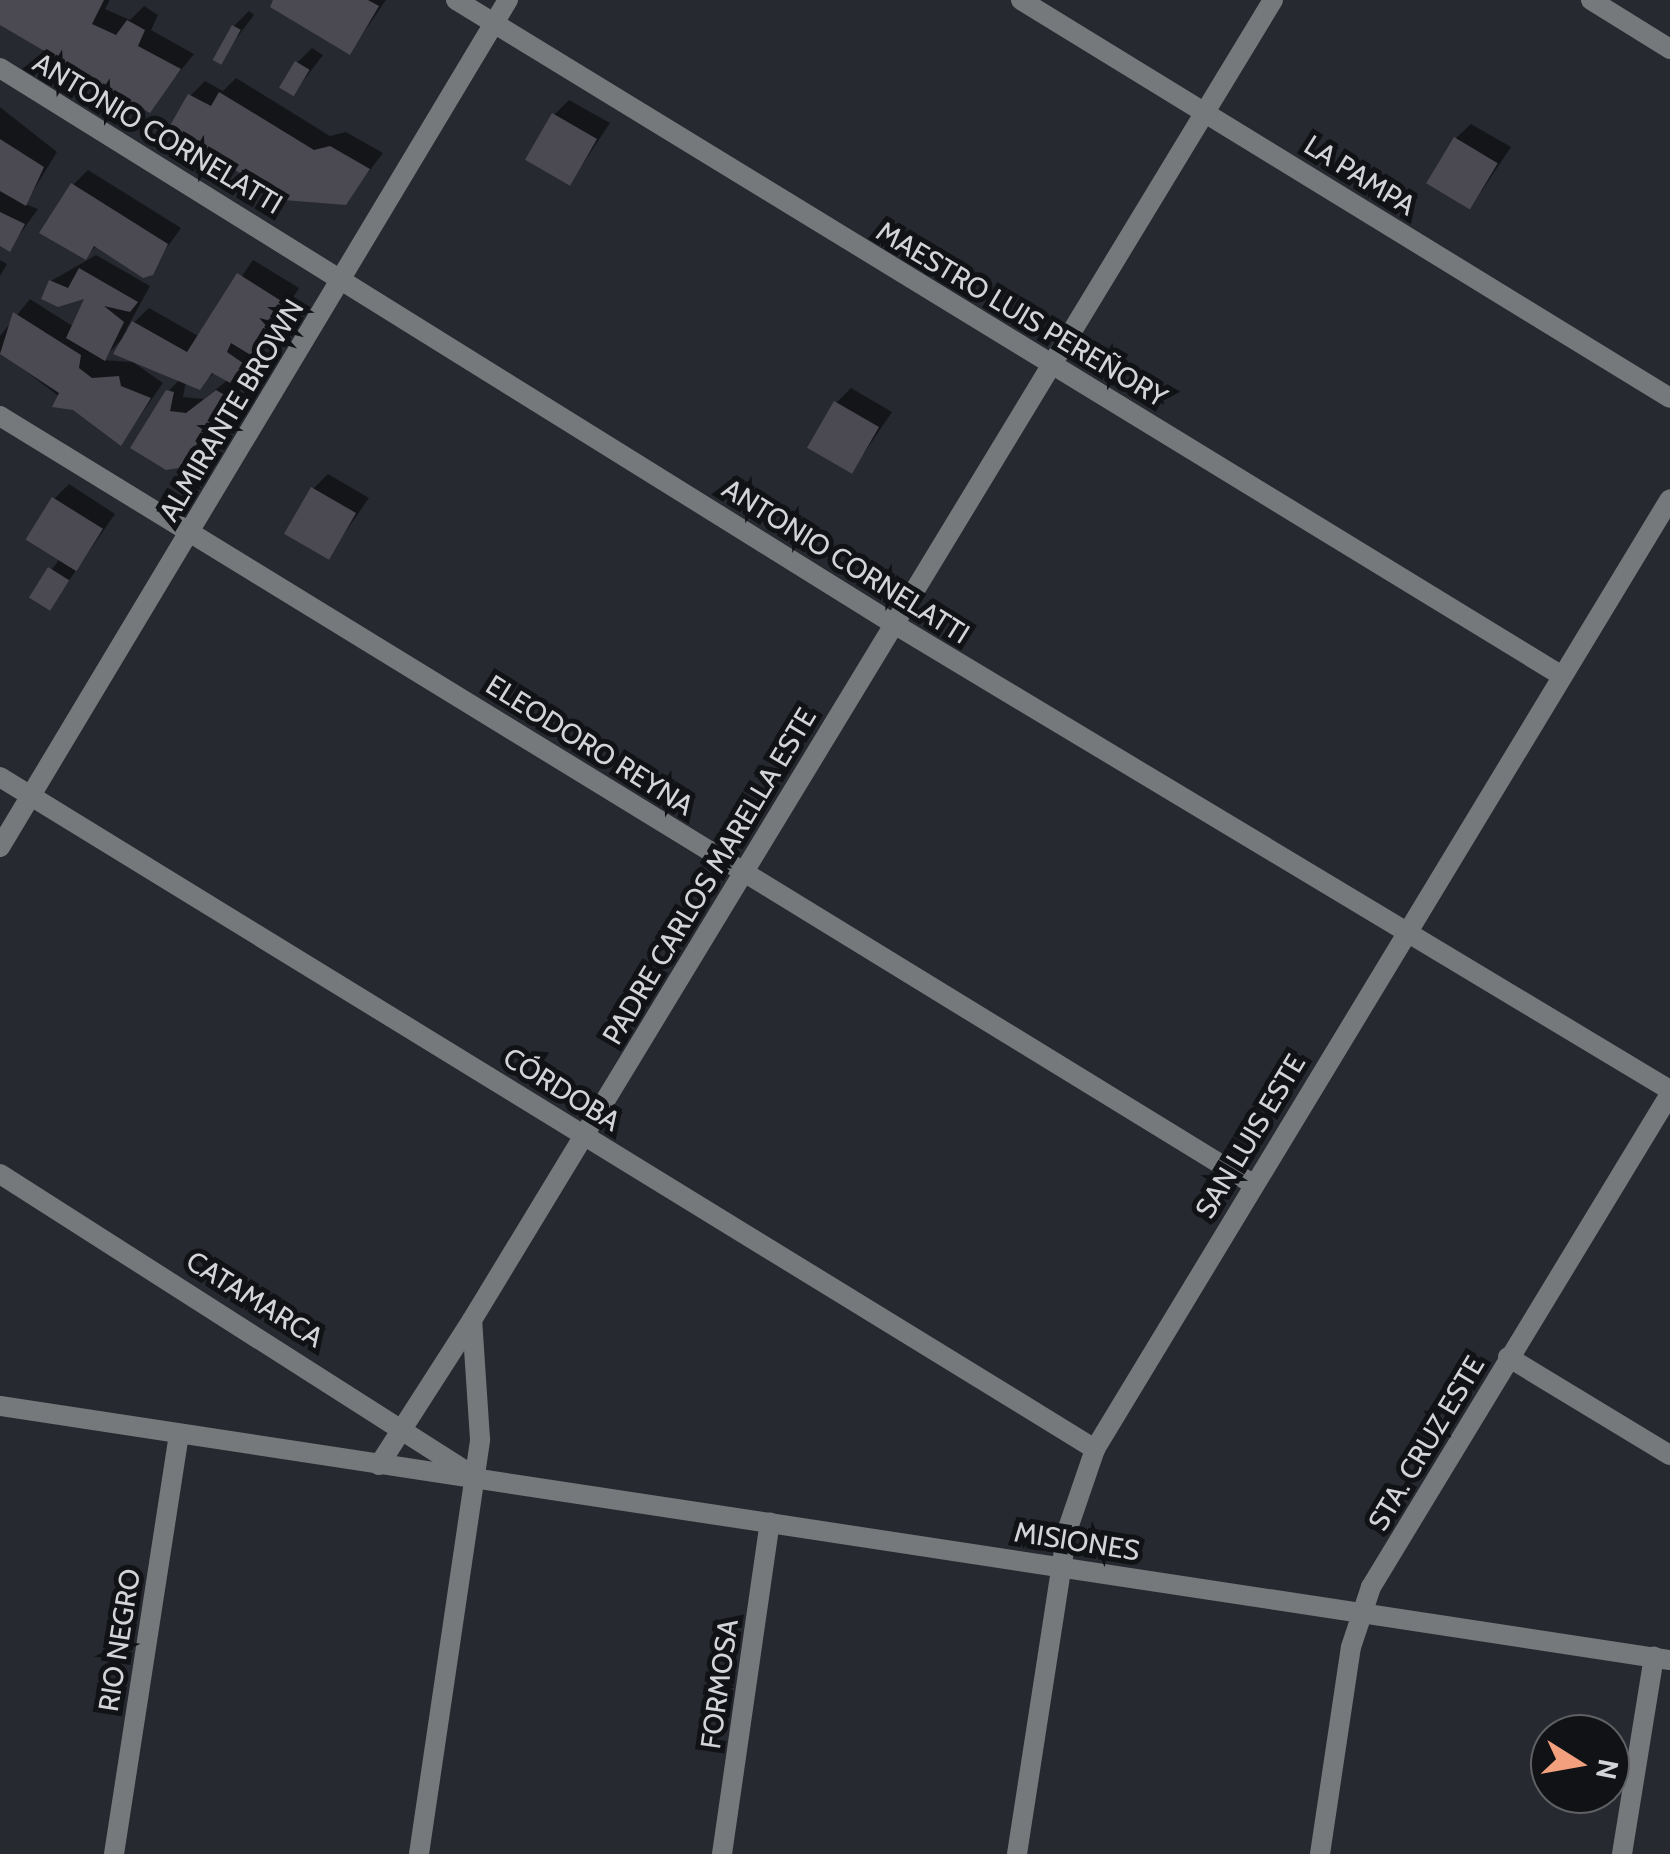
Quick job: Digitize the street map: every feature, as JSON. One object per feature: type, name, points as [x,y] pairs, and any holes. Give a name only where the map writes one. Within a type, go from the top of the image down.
[{"type":"street","name":"MAESTRO LUIS PEREÑORY","points":[[456,0],[1559,674]]},
{"type":"street","name":"ALMIRANTE BROWN","points":[[0,847],[508,0]]},
{"type":"street","name":"LA PAMPA","points":[[1021,0],[1670,398]]},
{"type":"street","name":"PADRE CARLOS MARELLA ESTE","points":[[379,1465],[472,1320],[1273,0]]},
{"type":"street","points":[[1591,0],[1670,48]]},
{"type":"street","name":"ANTONIO CORNELATTI","points":[[0,68],[342,277],[894,624],[1670,1092]]},
{"type":"street","name":"ELEODORO REYNA","points":[[0,416],[1253,1184]]},
{"type":"street","name":"SAN LUIS ESTE","points":[[1016,1854],[1060,1567],[1096,1449],[1559,674],[1670,499]]},
{"type":"street","name":"CÓRDOBA","points":[[0,777],[1096,1449]]},
{"type":"street","name":"STA. CRUZ ESTE","points":[[1320,1854],[1361,1612],[1508,1358],[1670,1092]]},
{"type":"street","name":"CATAMARCA","points":[[0,1174],[406,1425],[476,1478]]},
{"type":"street","points":[[419,1854],[476,1478],[472,1320]]},
{"type":"street","points":[[1508,1358],[1670,1455]]},
{"type":"street","name":"MISIONES","points":[[0,1406],[1662,1658]]},
{"type":"street","name":"RIO NEGRO","points":[[114,1854],[179,1434]]},
{"type":"street","name":"FORMOSA","points":[[722,1854],[770,1522]]},
{"type":"street","points":[[1622,1854],[1662,1658]]},
{"type":"building","points":[[0,0],[104,0],[92,24],[116,35],[127,20],[145,30],[138,46],[181,69],[150,113],[0,25]]},
{"type":"building","points":[[273,0],[368,0],[379,6],[350,55],[270,7]]},
{"type":"building","points":[[232,25],[241,30],[221,65],[213,60]]},
{"type":"building","points":[[295,61],[310,70],[294,96],[279,88]]},
{"type":"building","points":[[219,92],[314,150],[330,146],[370,169],[346,205],[284,200],[168,129],[188,94],[211,106]]},
{"type":"building","points":[[552,113],[597,139],[570,186],[525,160]]},
{"type":"building","points":[[1454,137],[1498,163],[1470,210],[1426,183]]},
{"type":"building","points":[[0,139],[44,167],[26,206],[0,191]]},
{"type":"building","points":[[71,183],[168,244],[153,275],[143,278],[94,246],[86,260],[39,233]]},
{"type":"building","points":[[0,212],[25,224],[10,252],[0,246]]},
{"type":"building","points":[[79,268],[138,302],[130,312],[104,306],[124,322],[105,361],[66,338],[84,299],[58,307],[41,299],[49,280],[68,288]]},
{"type":"building","points":[[237,273],[286,304],[254,357],[231,343],[227,352],[247,366],[234,385],[212,373],[200,390],[113,354],[132,321],[187,352]]},
{"type":"building","points":[[13,312],[81,355],[79,368],[92,378],[119,376],[121,386],[151,398],[121,446],[73,410],[52,407],[59,393],[0,354]]},
{"type":"building","points":[[166,390],[174,392],[170,411],[186,413],[216,390],[228,397],[191,466],[166,470],[130,448]]},
{"type":"building","points":[[834,401],[879,427],[852,474],[807,448]]},
{"type":"building","points":[[311,487],[356,513],[329,560],[284,534]]},
{"type":"building","points":[[52,497],[103,529],[76,571],[26,539]]},
{"type":"building","points":[[48,567],[69,580],[50,611],[29,598]]}]
